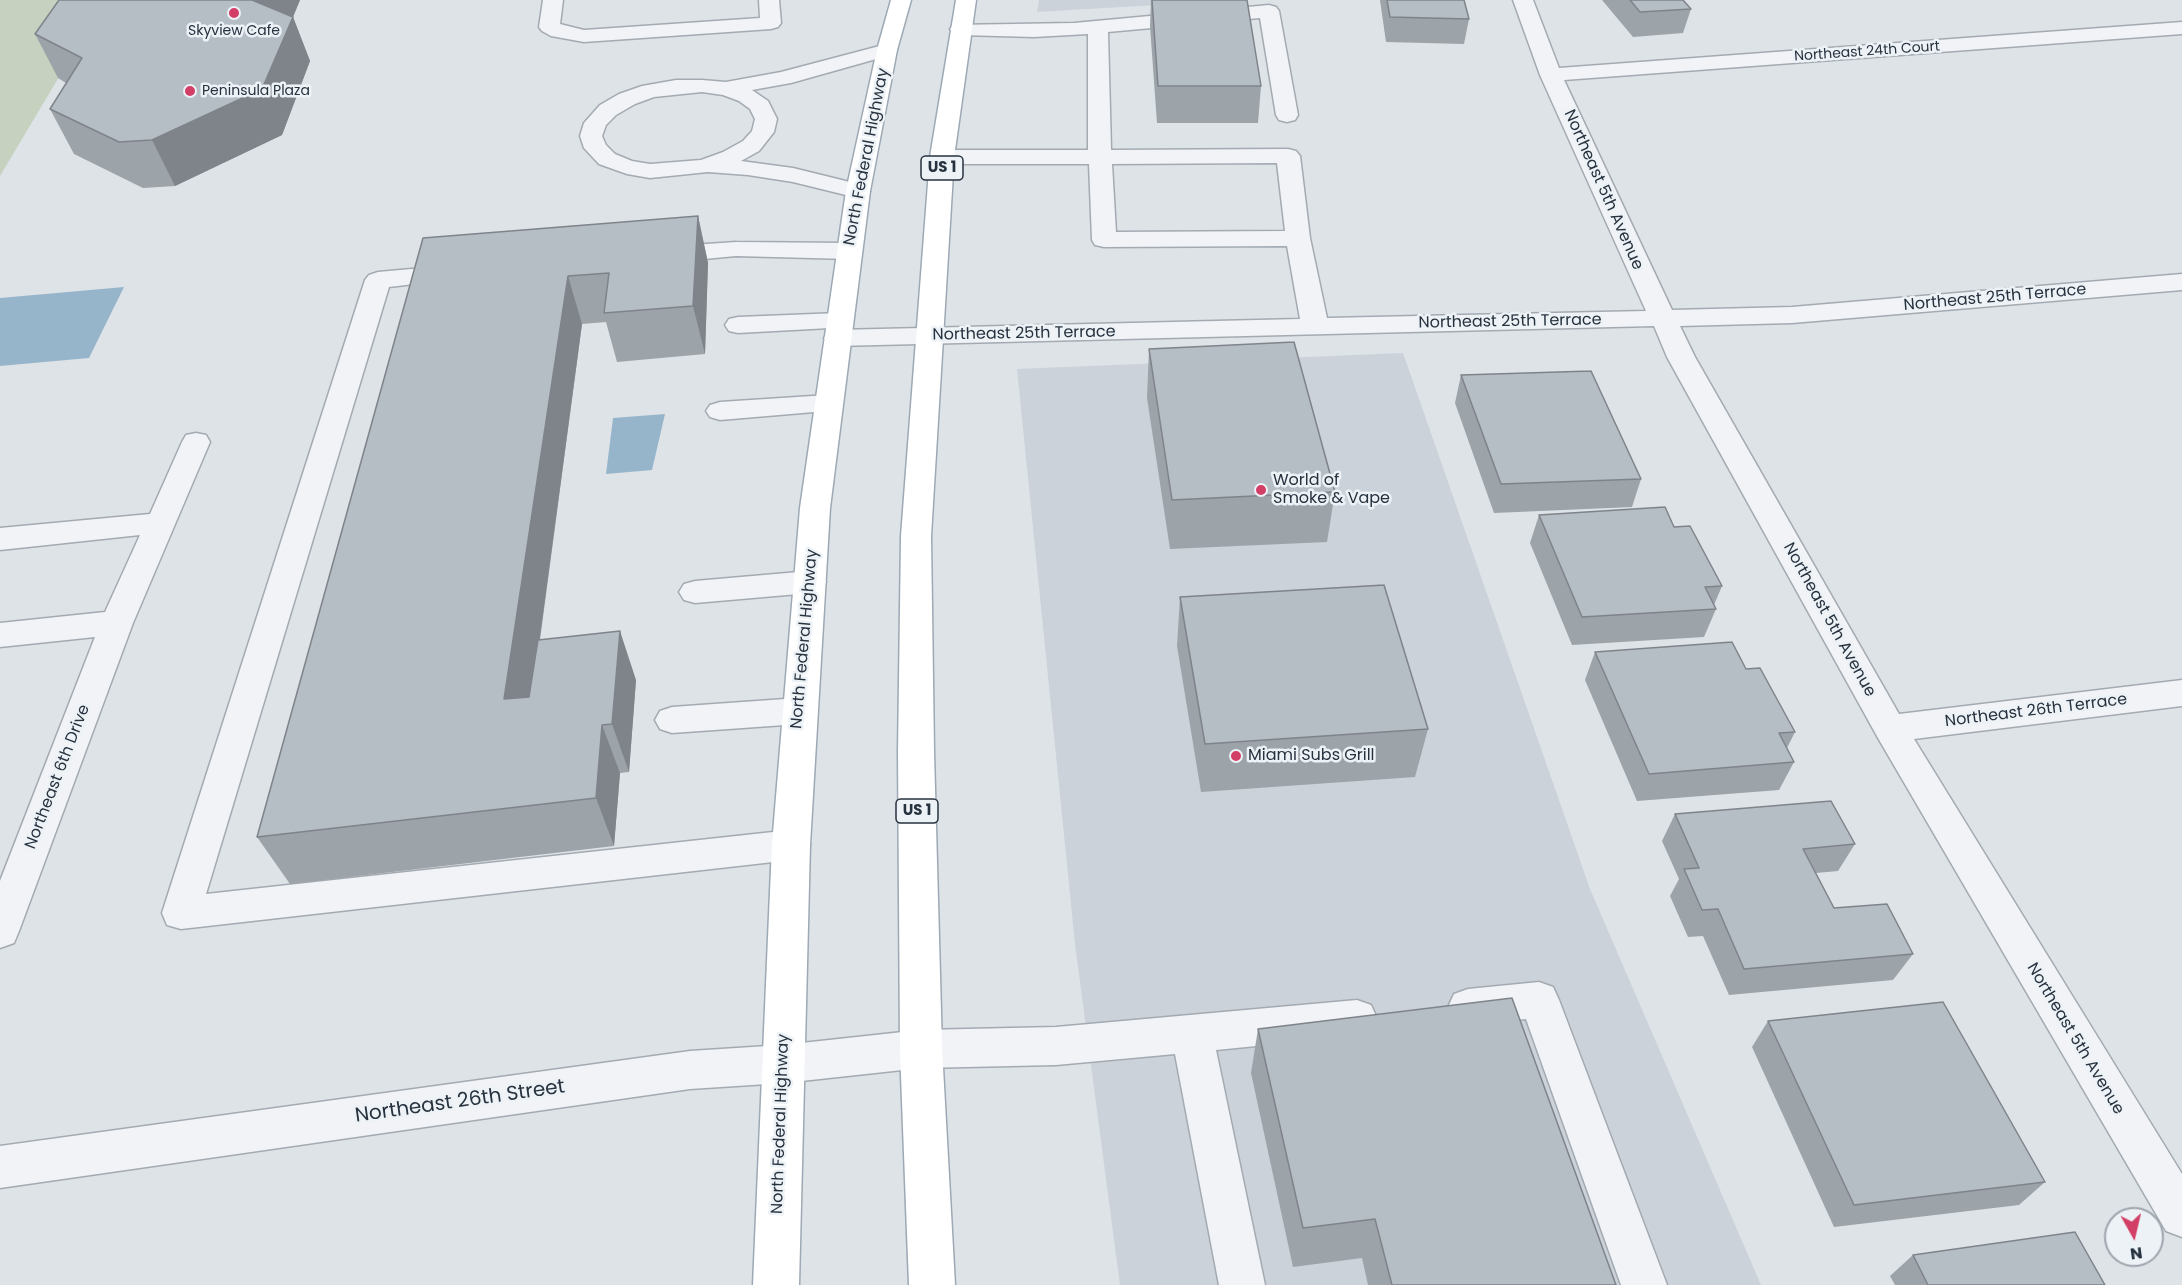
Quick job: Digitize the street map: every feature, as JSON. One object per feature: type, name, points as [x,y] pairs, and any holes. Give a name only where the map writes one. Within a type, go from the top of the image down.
[{"type":"main road","name":"North Federal Highway","points":[[776,1285],[791,845],[815,508],[858,191],[887,50],[901,0]]},
{"type":"main road","name":"US 1","points":[[932,1285],[921,1049],[916,752],[916,536],[942,157],[966,0]]},
{"type":"street","points":[[553,0],[549,27],[558,32],[584,36],[771,23],[769,0]]},
{"type":"street","name":"Northeast 5th Avenue","points":[[1523,0],[1551,75],[1681,357],[1890,729],[2182,1215]]},
{"type":"street","points":[[960,29],[1034,31],[1269,11],[1287,115]]},
{"type":"street","points":[[1098,27],[1104,240],[1298,238]]},
{"type":"street","name":"Northeast 24th Court","points":[[1551,75],[2182,28]]},
{"type":"street","points":[[726,89],[783,78],[887,50]]},
{"type":"street","points":[[705,166],[730,157],[750,146],[763,132],[766,118],[760,106],[747,96],[726,89],[702,86],[676,87],[635,96],[608,110],[595,123],[591,136],[595,148],[607,159],[627,167],[659,171],[705,166],[748,168],[793,175],[858,191]]},
{"type":"street","points":[[942,157],[1288,156],[1298,238],[1316,327]]},
{"type":"street","points":[[628,258],[736,249],[849,251]]},
{"type":"street","points":[[485,270],[378,280],[181,913],[791,845]]},
{"type":"street","name":"Northeast 25th Terrace","points":[[738,325],[928,336],[1792,315],[2182,282]]},
{"type":"street","points":[[720,411],[828,404]]},
{"type":"street","name":"Northeast 6th Drive","points":[[0,931],[117,623],[196,442]]},
{"type":"street","points":[[0,539],[160,523]]},
{"type":"street","points":[[695,592],[810,582]]},
{"type":"street","points":[[0,635],[117,623]]},
{"type":"street","name":"Northeast 26th Terrace","points":[[1890,729],[2182,693]]},
{"type":"street","points":[[672,720],[799,711]]},
{"type":"street","points":[[1435,1010],[1539,1000],[1644,1285]]},
{"type":"street","name":"Northeast 26th Street","points":[[0,1167],[678,1072],[783,1064],[921,1049],[1056,1046],[1389,1015]]},
{"type":"street","points":[[1192,1034],[1242,1285]]},
{"type":"shaded area","points":[[1039,0],[1241,0],[1037,12]]},
{"type":"shaded area","points":[[1403,353],[1590,889],[1761,1285],[1120,1285],[1075,944],[1017,369]]},
{"type":"green space","points":[[0,0],[105,0],[0,176]]},
{"type":"water","points":[[124,287],[89,358],[0,366],[0,298]]},
{"type":"water","points":[[665,414],[652,470],[606,474],[613,418]]},
{"type":"building","name":"Peninsula Plaza","points":[[59,0],[252,0],[293,17],[262,89],[152,140],[119,142],[50,109],[82,58],[35,34]]},
{"type":"building","points":[[1152,0],[1247,0],[1261,86],[1158,86]]},
{"type":"building","points":[[1387,0],[1464,0],[1469,19],[1390,17]]},
{"type":"building","points":[[1630,0],[1683,0],[1691,9],[1640,12]]},
{"type":"building","points":[[698,216],[693,306],[604,313],[609,273],[568,276],[504,699],[529,697],[538,640],[620,631],[612,724],[602,725],[596,798],[257,837],[423,238]]},
{"type":"building","points":[[1294,342],[1335,492],[1172,500],[1149,349]]},
{"type":"building","points":[[1591,371],[1641,479],[1501,484],[1461,375]]},
{"type":"building","points":[[1665,507],[1674,527],[1690,526],[1722,586],[1705,587],[1716,609],[1582,617],[1539,515]]},
{"type":"building","points":[[1384,585],[1428,729],[1205,744],[1180,597]]},
{"type":"building","points":[[1732,642],[1746,669],[1760,668],[1795,732],[1779,733],[1794,762],[1649,774],[1595,652]]},
{"type":"building","points":[[1831,801],[1855,844],[1803,849],[1834,908],[1887,904],[1913,954],[1744,969],[1718,909],[1702,910],[1684,869],[1699,868],[1675,814]]},
{"type":"building","points":[[1512,998],[1616,1285],[1392,1285],[1375,1219],[1303,1228],[1258,1029]]},
{"type":"building","points":[[1943,1002],[2045,1182],[1854,1205],[1768,1021]]},
{"type":"building","points":[[2075,1232],[2105,1285],[1928,1285],[1913,1255]]},
{"type":"place","name":"Skyview Cafe","points":[[234,13]]},
{"type":"place","name":"Peninsula Plaza","points":[[190,91]]},
{"type":"place","name":"World of Smoke & Vape","points":[[1261,490]]},
{"type":"place","name":"Miami Subs Grill","points":[[1236,756]]}]
